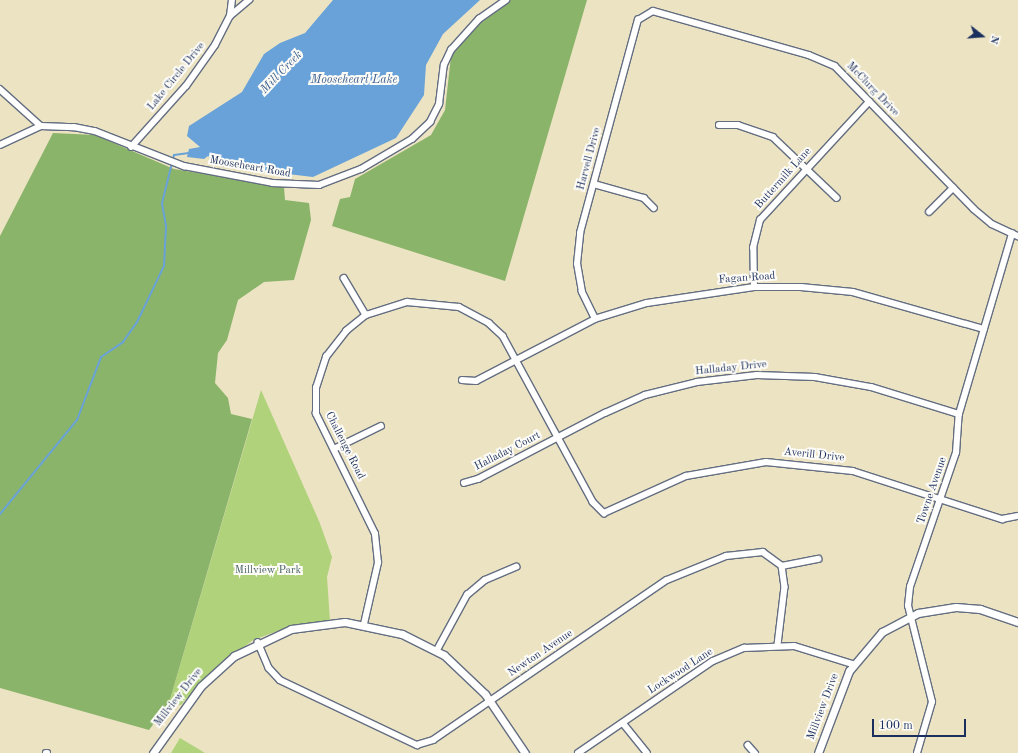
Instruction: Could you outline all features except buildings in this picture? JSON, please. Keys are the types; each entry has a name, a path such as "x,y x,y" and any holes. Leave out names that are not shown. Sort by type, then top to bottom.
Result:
{"street":[{"path":"230,16 232,0"},
{"name":"Lake Circle Drive","path":"131,147 186,86 215,45 230,16 249,0"},
{"name":"Mooseheart Road","path":"42,126 95,131 163,161 184,166 294,186 319,185 361,169 412,139 430,122 439,104 444,65 451,50 478,19 506,0"},
{"name":"McClurg Drive","path":"653,11 817,58 842,72 869,102 953,188 992,224 1015,235"},
{"name":"Harvell Drive","path":"595,319 582,292 576,264 580,233 638,20 653,11"},
{"path":"0,89 42,126 0,145"},
{"name":"Buttermilk Lane","path":"754,287 754,243 760,220 869,102"},
{"path":"719,125 738,125 773,137 808,167 837,198"},
{"path":"594,184 644,198 654,208"},
{"path":"929,212 953,188"},
{"name":"Towne Avenue","path":"917,753 931,714 932,689 910,616 910,587 956,453 959,414 984,329 1015,235"},
{"path":"344,278 366,315"},
{"name":"Fagan Road","path":"462,380 476,381 595,319 647,303 754,287 801,287 853,292 984,329"},
{"name":"Challenge Road","path":"364,624 378,563 375,534 316,414 316,388 326,357 346,331 366,315 407,302 459,307 489,323 519,359 597,509 604,513 612,511"},
{"name":"Halladay Drive","path":"560,437 645,396 697,382 757,375 815,377 871,387 959,414"},
{"path":"334,449 381,426"},
{"name":"Halladay Court","path":"464,483 560,437"},
{"name":"Averill Drive","path":"612,511 631,498 686,476 766,462 853,471 1002,519 1017,517"},
{"name":"Newton Avenue","path":"257,642 269,668 280,680 410,744 433,740 684,570 726,556 754,552 771,555 782,566"},
{"path":"778,645 785,587 782,566 818,559"},
{"path":"437,650 467,596 485,580 516,567"},
{"name":"Millview Drive","path":"818,753 853,664 882,632 910,616 944,608 968,607 1018,622"},
{"name":"Millview Drive","path":"153,753 209,677 257,642 310,625 364,624 402,634 437,650 470,677 489,701 525,753"},
{"name":"Lockwood Lane","path":"578,753 713,661 744,648 778,645 810,649 853,664"},
{"path":"623,723 647,753"},
{"path":"748,745 755,753"}],"green space":[{"path":"510,0 587,0 505,281 332,226 340,199 350,197 355,179 431,135 445,110 451,56 466,35"},
{"path":"53,133 95,135 174,169 284,187 285,200 309,203 311,220 294,280 264,282 238,300 227,340 218,353 215,383 228,398 231,414 252,419 169,703 149,730 0,688 0,236"},
{"name":"Millview Park","path":"261,390 319,521 332,557 327,577 330,621 291,626 253,640 207,676 181,705 169,703"},
{"path":"180,738 205,753 171,753"}],"water":[{"name":"Mooseheart Lake","path":"333,0 480,0 443,34 426,65 424,95 396,138 313,177 221,166 208,156 204,159 187,157 189,149 200,147 187,136 189,126 242,92 264,54 280,43 305,33"}],"waterway":[{"path":"0,514 77,420 101,357 123,342 137,322 164,266 166,226 162,203 174,155 189,153"}],"water label":[{"name":"Mill Creek","path":"282,73"}]}
